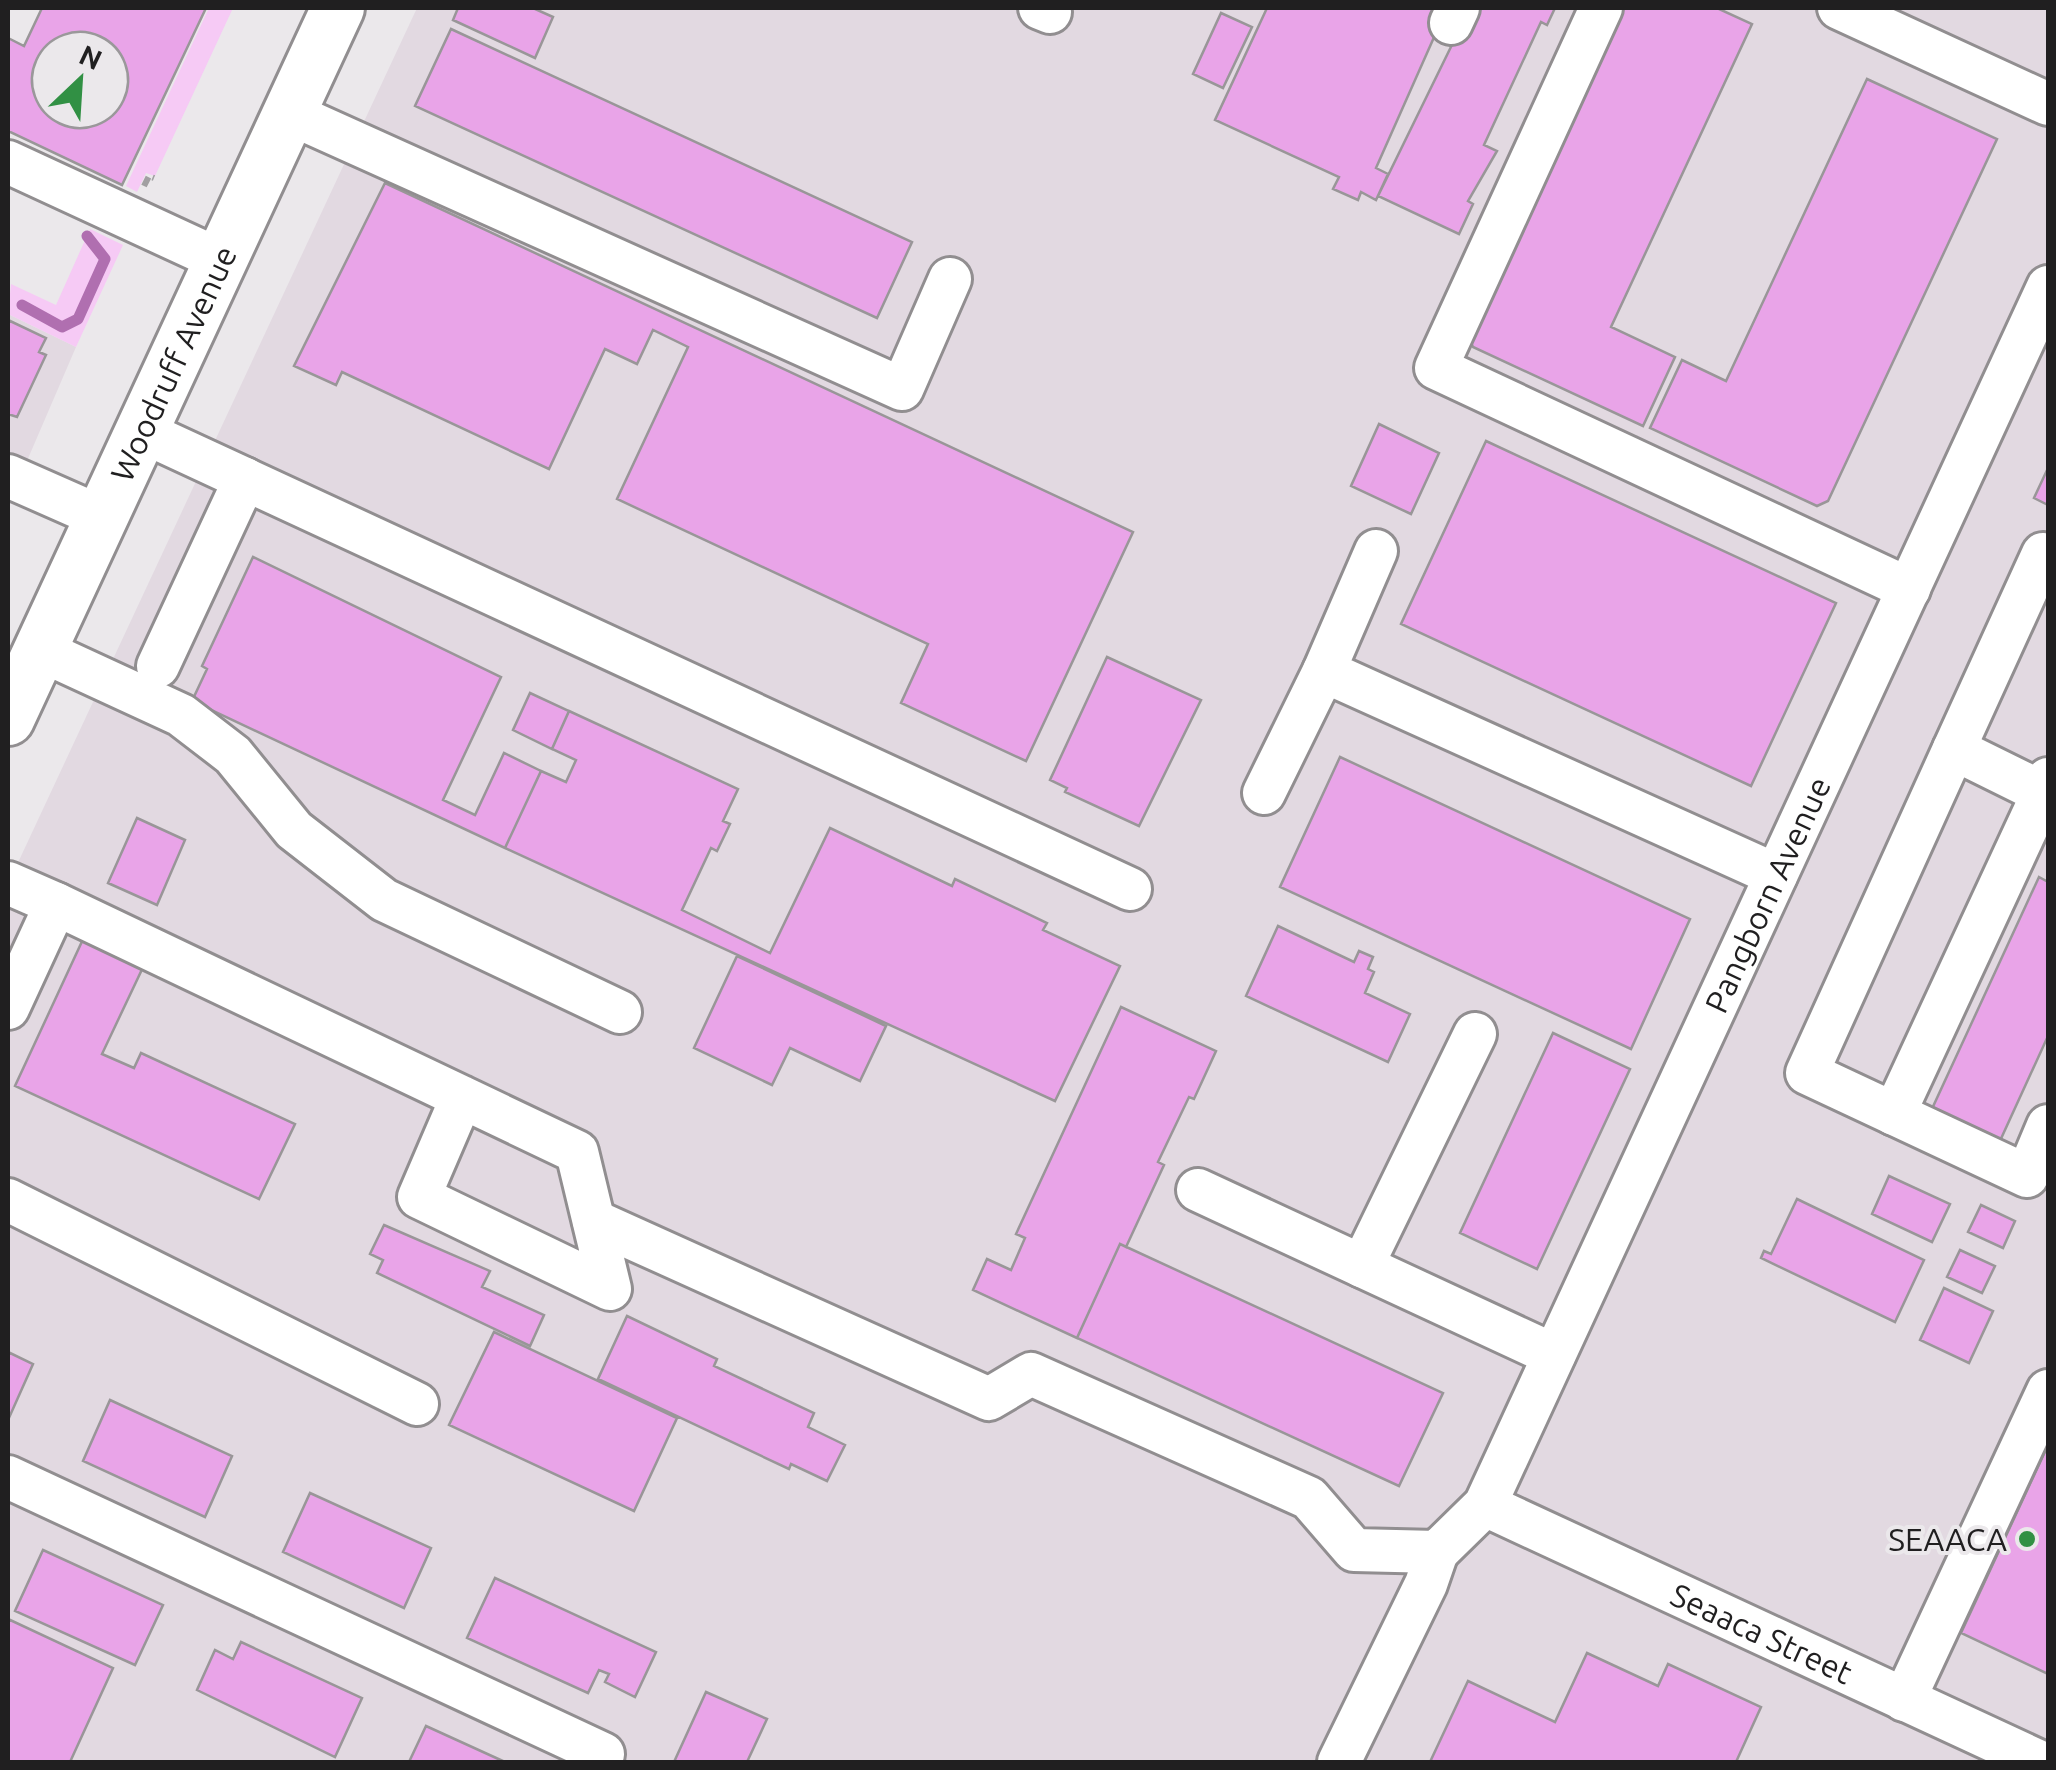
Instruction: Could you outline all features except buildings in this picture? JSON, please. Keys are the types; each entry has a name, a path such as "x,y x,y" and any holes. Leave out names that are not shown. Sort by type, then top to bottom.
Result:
{"main road":[{"name":"Woodruff Avenue","path":"18,687 102,517 338,8"}],"street":[{"path":"1601,8 1436,368 1909,590"},
{"path":"1839,8 2048,104"},
{"path":"289,113 902,389 950,279"},
{"path":"8,162 220,260"},
{"name":"Pangborn Avenue","path":"1485,1504 2048,287"},
{"path":"141,431 1130,889"},
{"path":"8,476 102,517"},
{"path":"158,666 245,479"},
{"path":"1264,793 1324,671 1376,551"},
{"path":"2043,554 1807,1073 2027,1176 2048,1126"},
{"path":"1324,671 1776,875"},
{"path":"18,687 181,715 234,755 294,830 384,900 620,1012"},
{"path":"1894,1114 2046,786 1954,749"},
{"path":"8,882 577,1152 610,1289 419,1197 462,1098"},
{"path":"8,1008 56,904"},
{"path":"1362,1266 1475,1034"},
{"path":"1198,1190 1554,1355"},
{"path":"8,1200 417,1404"},
{"path":"594,1221 989,1399 1032,1374 1309,1498 1354,1550 1437,1552"},
{"path":"1904,1700 2048,1391"},
{"path":"8,1477 603,1754"},
{"path":"1339,1762 1402,1637 1437,1552 1485,1504"},
{"name":"Seaaca Street","path":"1485,1504 2040,1762"}],"shaded area":[{"path":"209,8 233,8 155,176 146,173 137,192 126,186"},
{"path":"417,8 2048,8 2048,1762 8,1762 8,884"},
{"path":"90,229 123,245 76,347 8,314 11,284 56,305"},
{"path":"8,314 76,347 8,505"}],"waterway":[{"path":"22,305 62,327 78,319 105,259 87,236"}],"place":[{"name":"SEAACA","path":"2027,1539"}]}
